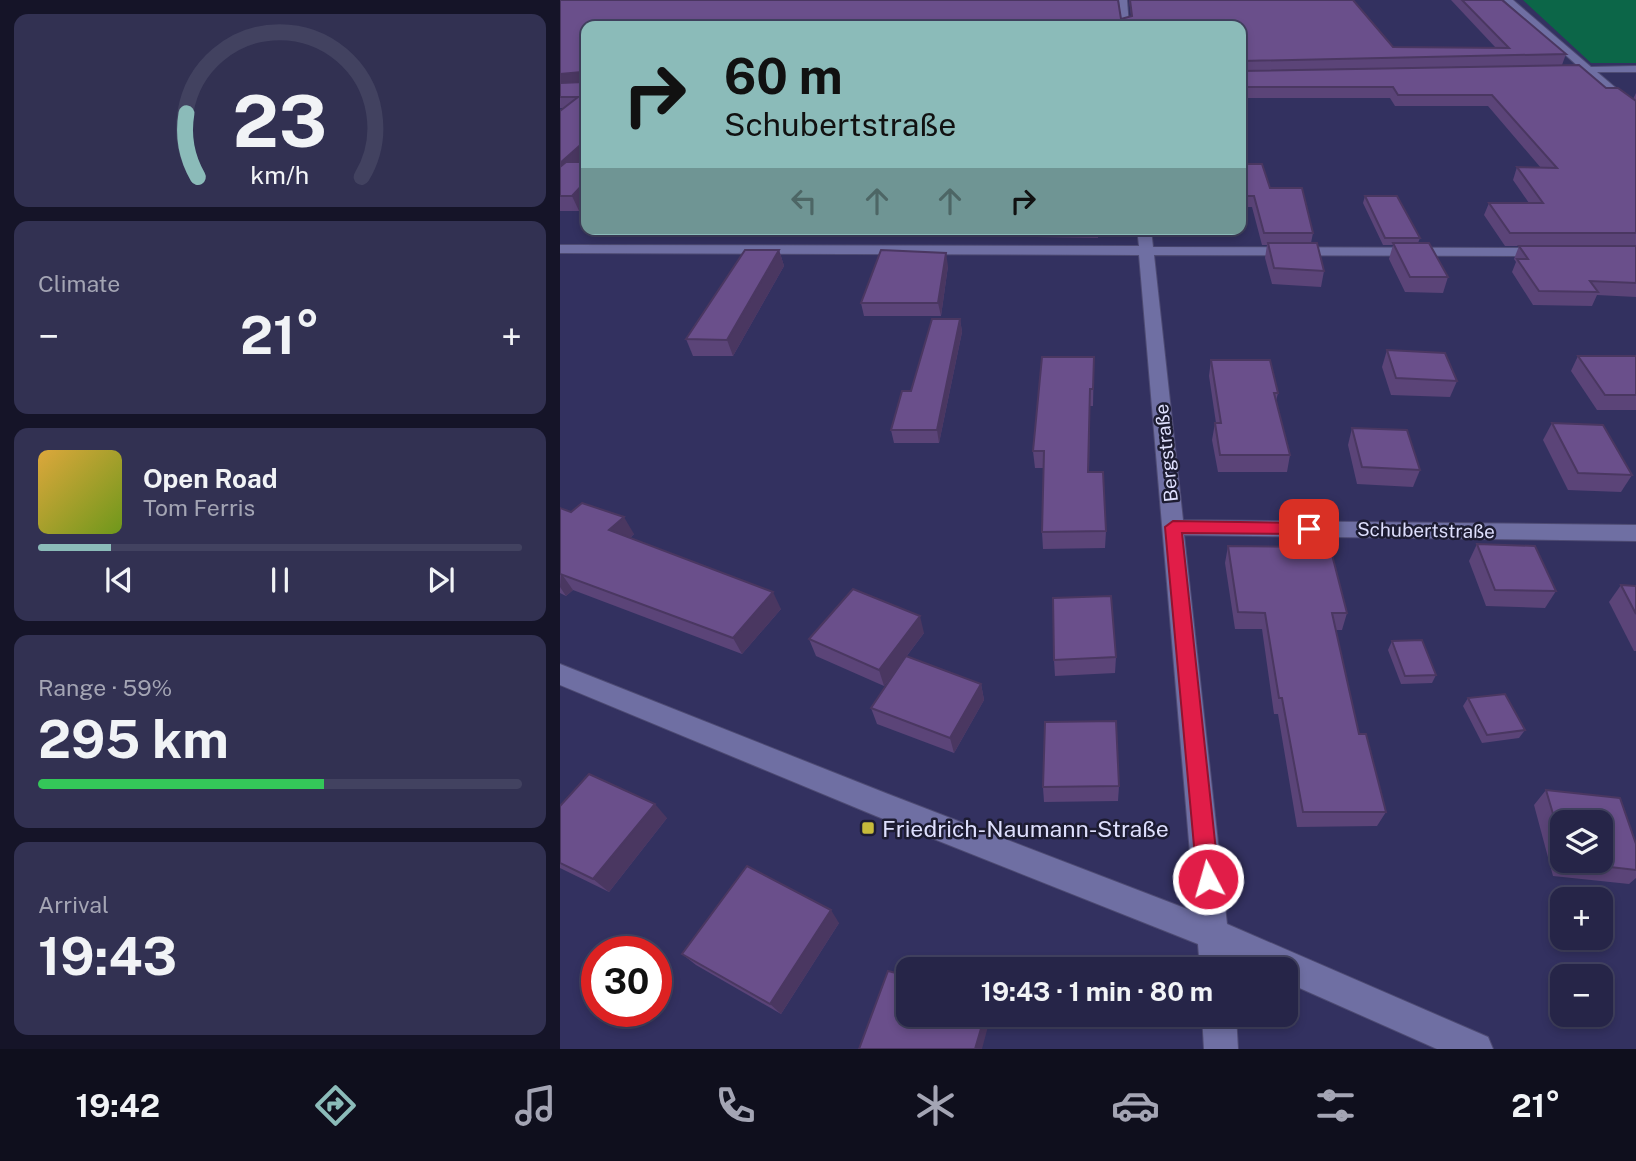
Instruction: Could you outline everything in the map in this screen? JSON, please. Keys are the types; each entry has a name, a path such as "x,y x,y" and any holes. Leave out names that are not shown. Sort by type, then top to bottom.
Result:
{"street":[{"path":"1123,0 1125,21"},
{"path":"1508,0 1636,111"},
{"path":"1547,70 1636,69"},
{"path":"560,249 1145,240 1555,252"},
{"name":"Bergstraße","path":"1145,240 1215,957"},
{"name":"Schubertstraße","path":"1173,527 1636,533"},
{"path":"560,674 886,807 1213,934 1476,1049"},
{"path":"1220,1027 1221,1049"}],"green space":[{"path":"1523,0 1636,0 1636,63 1591,63"}],"building":[{"path":"560,0 1118,0 1121,19 1132,16 1130,0 1353,0 1393,47 1509,48 1462,0 1502,0 1566,54 1246,61 1246,21 581,21 581,72 560,74"},
{"path":"1579,65 1606,88 1618,88 1636,101 1636,233 1510,233 1489,203 1543,203 1517,167 1557,168 1492,95 1398,95 1393,87 1246,87 1246,71"},
{"path":"581,82 581,144 560,163 560,111 578,97 560,97 560,83"},
{"path":"566,162 581,162 581,186 572,196 560,196 560,167"},
{"path":"1246,164 1262,164 1270,188 1302,188 1313,233 1264,233 1254,196 1246,196"},
{"path":"1365,196 1397,196 1420,238 1385,238"},
{"path":"1268,243 1317,243 1324,271 1274,268"},
{"path":"1393,243 1429,243 1448,277 1410,277"},
{"path":"1519,246 1636,246 1636,283 1590,281 1598,292 1539,291 1517,259 1528,259"},
{"path":"745,250 779,250 727,340 686,339"},
{"path":"881,250 946,253 938,303 861,303"},
{"path":"932,319 960,319 937,430 891,430 902,391 911,391"},
{"path":"1387,350 1445,353 1457,381 1396,378"},
{"path":"1578,356 1636,356 1636,395 1605,395"},
{"path":"1042,357 1094,357 1093,389 1090,389 1088,472 1103,472 1106,531 1042,532 1044,451 1033,451"},
{"path":"1211,360 1270,360 1278,393 1274,393 1290,455 1220,455 1215,423 1221,423"},
{"path":"1552,423 1603,425 1632,475 1578,473"},
{"path":"1352,428 1407,430 1420,470 1362,467"},
{"path":"582,503 624,517 609,530 773,592 733,638 560,574 560,508 571,512"},
{"path":"1477,544 1535,546 1556,591 1495,590"},
{"path":"1228,546 1330,547 1347,613 1332,613 1359,734 1366,734 1386,812 1303,812 1282,698 1279,698 1265,613 1238,612"},
{"path":"1621,585 1636,586 1636,614"},
{"path":"853,589 920,616 879,670 809,639"},
{"path":"1111,596 1116,657 1054,660 1053,598"},
{"path":"1422,640 1436,675 1405,676 1392,641"},
{"path":"906,656 981,684 950,738 871,708"},
{"path":"1505,694 1525,730 1487,735 1468,698"},
{"path":"1116,721 1119,786 1043,787 1045,722"},
{"path":"589,774 655,804 593,879 560,863 560,806"},
{"path":"1546,790 1620,798 1636,844 1636,870 1613,867 1613,810 1552,810"},
{"path":"747,866 831,910 770,1004 682,954"},
{"path":"888,971 896,973 896,1027 981,1027 975,1049 859,1049"}],"place":[{"name":"Friedrich-Naumann-Straße","path":"868,828"}],"route":[{"path":"1208,879 1173,527 1309,529"}]}
